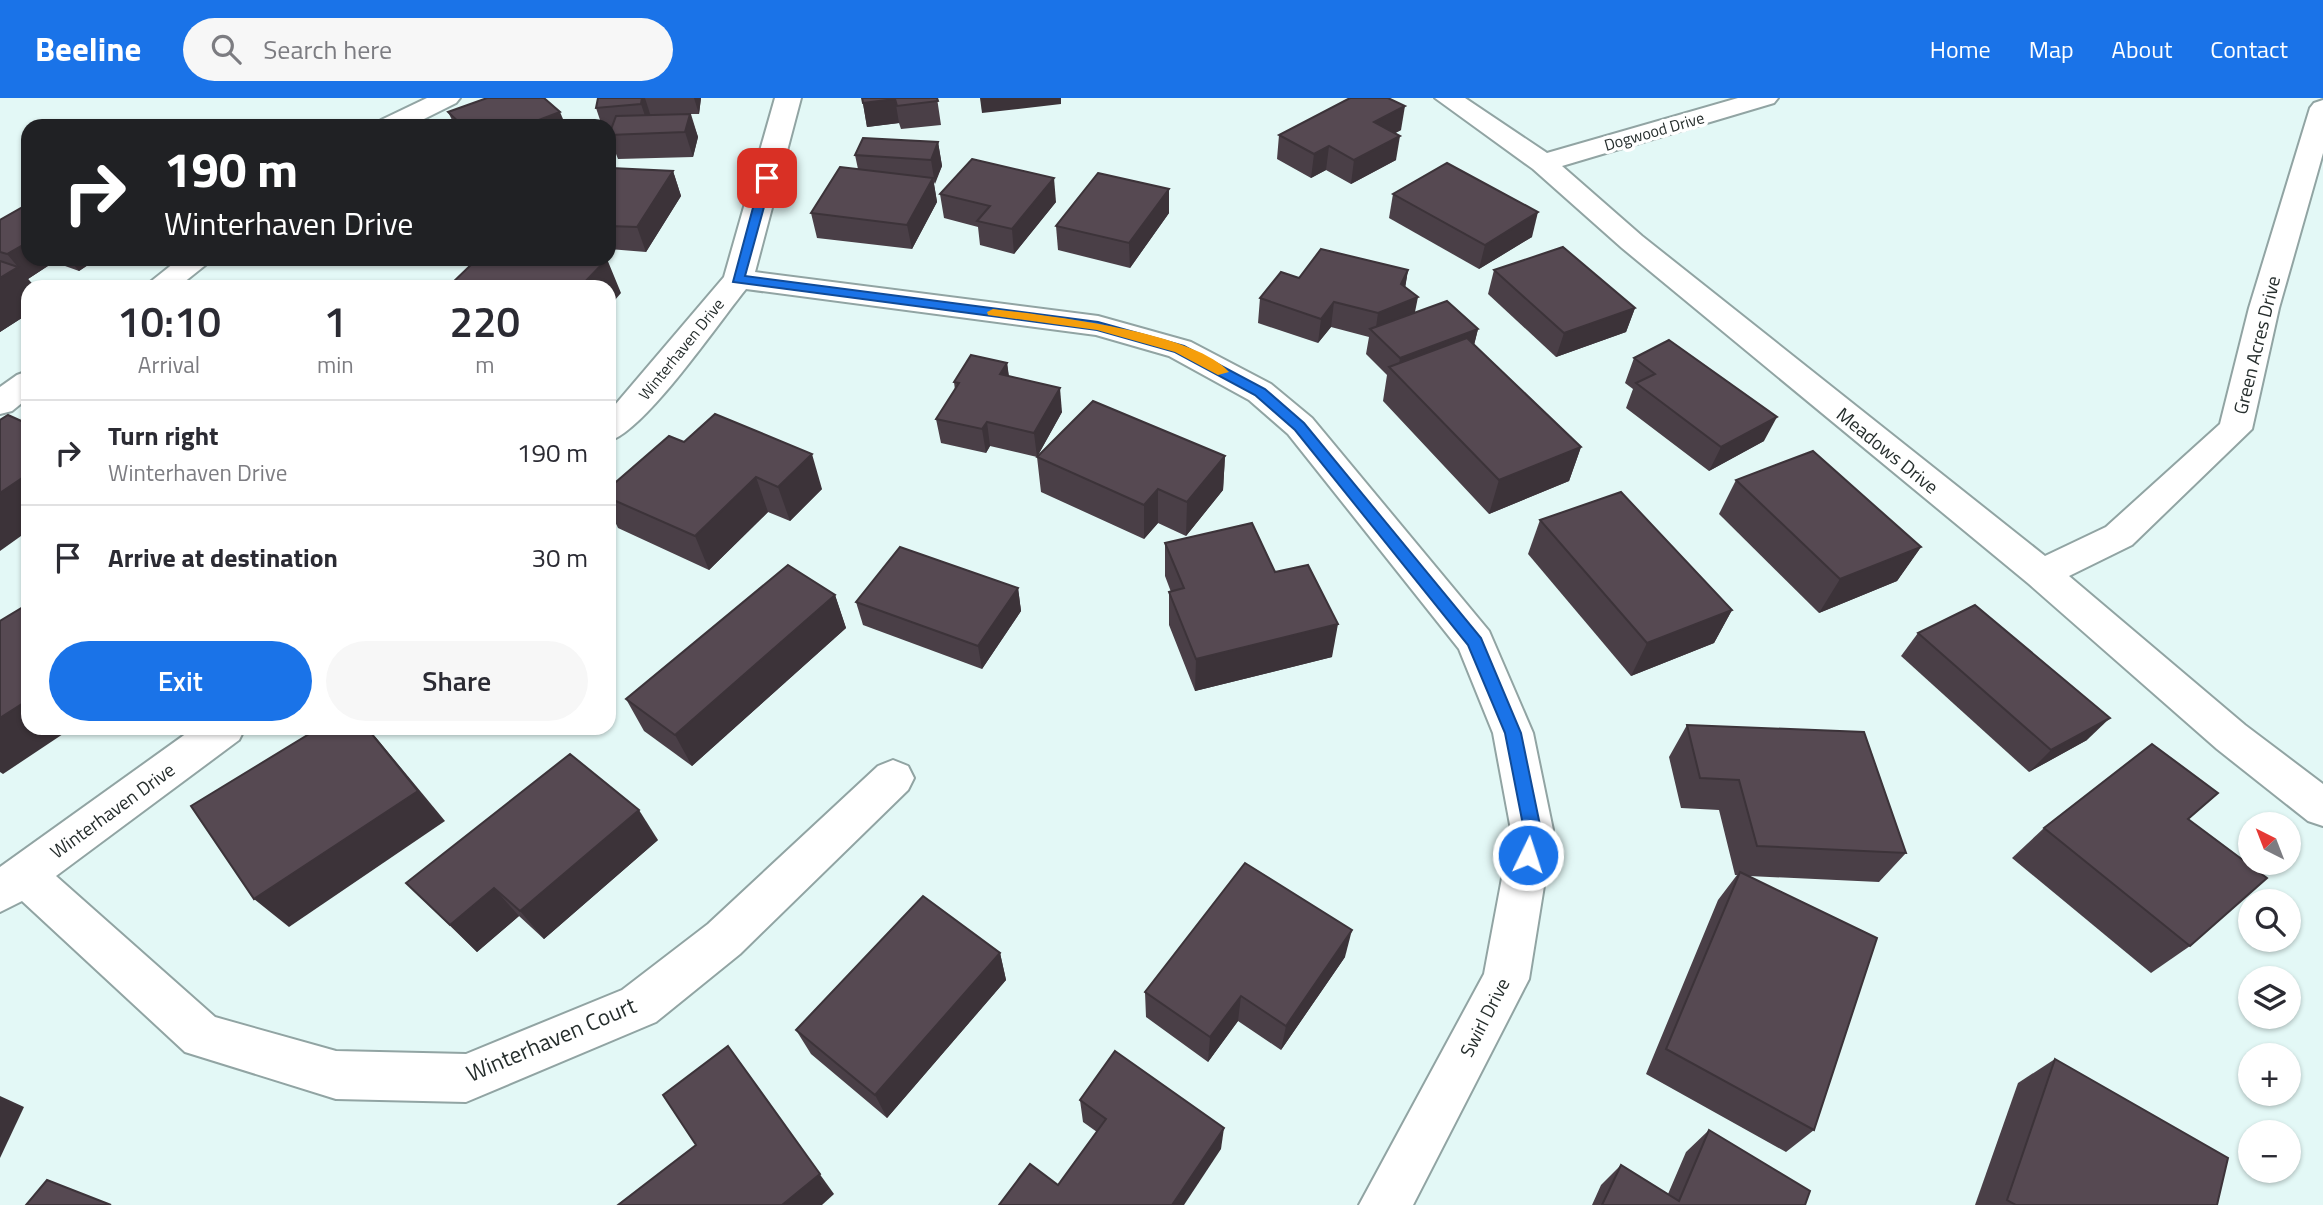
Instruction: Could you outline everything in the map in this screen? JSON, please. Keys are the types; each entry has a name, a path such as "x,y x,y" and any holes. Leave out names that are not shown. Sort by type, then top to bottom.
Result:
{"street":[{"path":"404,119 447,98"},
{"name":"Winterhaven Drive","path":"616,424 631,410 738,279 788,98"},
{"name":"Meadows Drive","path":"1448,98 1543,163 1632,242 2042,574 2231,737 2323,808"},
{"name":"Dogwood Drive","path":"1543,163 1765,98"},
{"name":"Green Acres Drive","path":"2042,574 2119,536 2235,429 2264,308 2323,108"},
{"path":"169,280 188,266"},
{"name":"Swirl Drive","path":"738,279 1098,326 1180,349 1260,392 1300,426 1475,642 1513,733 1532,830 1506,979 1385,1205"},
{"path":"0,402 21,387"},
{"name":"Winterhaven Drive","path":"12,884 215,735"},
{"name":"Winterhaven Court","path":"12,884 202,1036 336,1075 466,1079 639,1006 724,939 893,778"}],"building":[{"path":"487,98 544,98 560,112 542,119 456,119 448,112"},
{"path":"598,98 642,98 641,104 596,108"},
{"path":"862,98 937,98 938,101 897,106 895,99 863,103"},
{"path":"1350,98 1388,98 1405,106 1374,122 1400,136 1354,160 1329,146 1314,154 1279,135"},
{"path":"690,114 685,132 616,135 616,116"},
{"path":"863,138 938,142 931,160 855,155"},
{"path":"972,159 1054,178 1012,229 977,221 990,206 940,194"},
{"path":"1447,163 1538,212 1485,245 1393,194"},
{"path":"840,167 933,178 907,225 811,213"},
{"path":"616,168 673,171 637,227 616,226"},
{"path":"1098,173 1169,189 1129,243 1056,226"},
{"path":"21,208 21,246 7,254 0,252 0,220"},
{"path":"1563,247 1635,308 1564,333 1494,270"},
{"path":"1321,249 1408,270 1401,284 1418,297 1378,313 1334,302 1321,319 1260,298 1281,272 1299,278"},
{"path":"0,261 18,267 0,278"},
{"path":"470,266 600,266 587,280 455,280"},
{"path":"1447,301 1478,329 1400,358 1370,329"},
{"path":"1467,338 1581,447 1499,480 1389,367"},
{"path":"1669,340 1777,417 1721,447 1636,383 1655,374 1634,358"},
{"path":"971,355 1007,363 1000,374 1060,388 1034,433 987,422 982,429 936,419 959,383 954,382"},
{"path":"1093,401 1225,456 1187,502 1158,489 1144,505 1037,457"},
{"path":"715,414 812,454 778,487 756,477 695,536 616,501 616,482 669,436 684,442"},
{"path":"8,415 21,421 21,479 0,493 0,420"},
{"path":"1813,451 1921,547 1840,579 1736,480"},
{"path":"1621,492 1732,610 1647,643 1540,520"},
{"path":"1252,523 1275,572 1308,565 1338,624 1196,659 1169,592 1184,588 1165,543"},
{"path":"900,547 1018,588 978,646 856,602"},
{"path":"788,565 835,595 675,735 626,699"},
{"path":"1975,605 2110,718 2051,750 1918,633"},
{"path":"21,608 21,704 0,718 0,621"},
{"path":"1687,725 1864,732 1906,853 1757,846 1739,780 1700,778"},
{"path":"308,735 373,735 418,791 254,899 191,806"},
{"path":"2152,744 2218,793 2188,819 2238,856 2238,875 2263,875 2267,878 2255,889 2238,889 2238,904 2190,946 2044,828"},
{"path":"570,754 639,810 520,911 494,888 450,925 406,883"},
{"path":"1245,863 1352,930 1286,1026 1241,996 1210,1037 1145,992"},
{"path":"1740,872 1877,938 1814,1130 1666,1049"},
{"path":"923,896 1000,953 875,1095 796,1030"},
{"path":"728,1046 820,1174 782,1205 618,1205 696,1145 663,1095"},
{"path":"1115,1051 1224,1128 1172,1205 999,1205 1030,1164 1058,1185 1106,1119 1080,1100"},
{"path":"2055,1059 2228,1158 2217,1205 2016,1205 2007,1200"},
{"path":"1709,1130 1810,1191 1805,1205 1602,1205 1621,1165 1679,1201"},
{"path":"47,1180 111,1205 26,1205"}],"slow traffic":[{"path":"993,312 1098,326 1180,349 1223,372"}],"route":[{"path":"767,178 738,279 1098,326 1180,349 1260,392 1300,426 1475,642 1513,733 1532,830 1528,855"}]}
